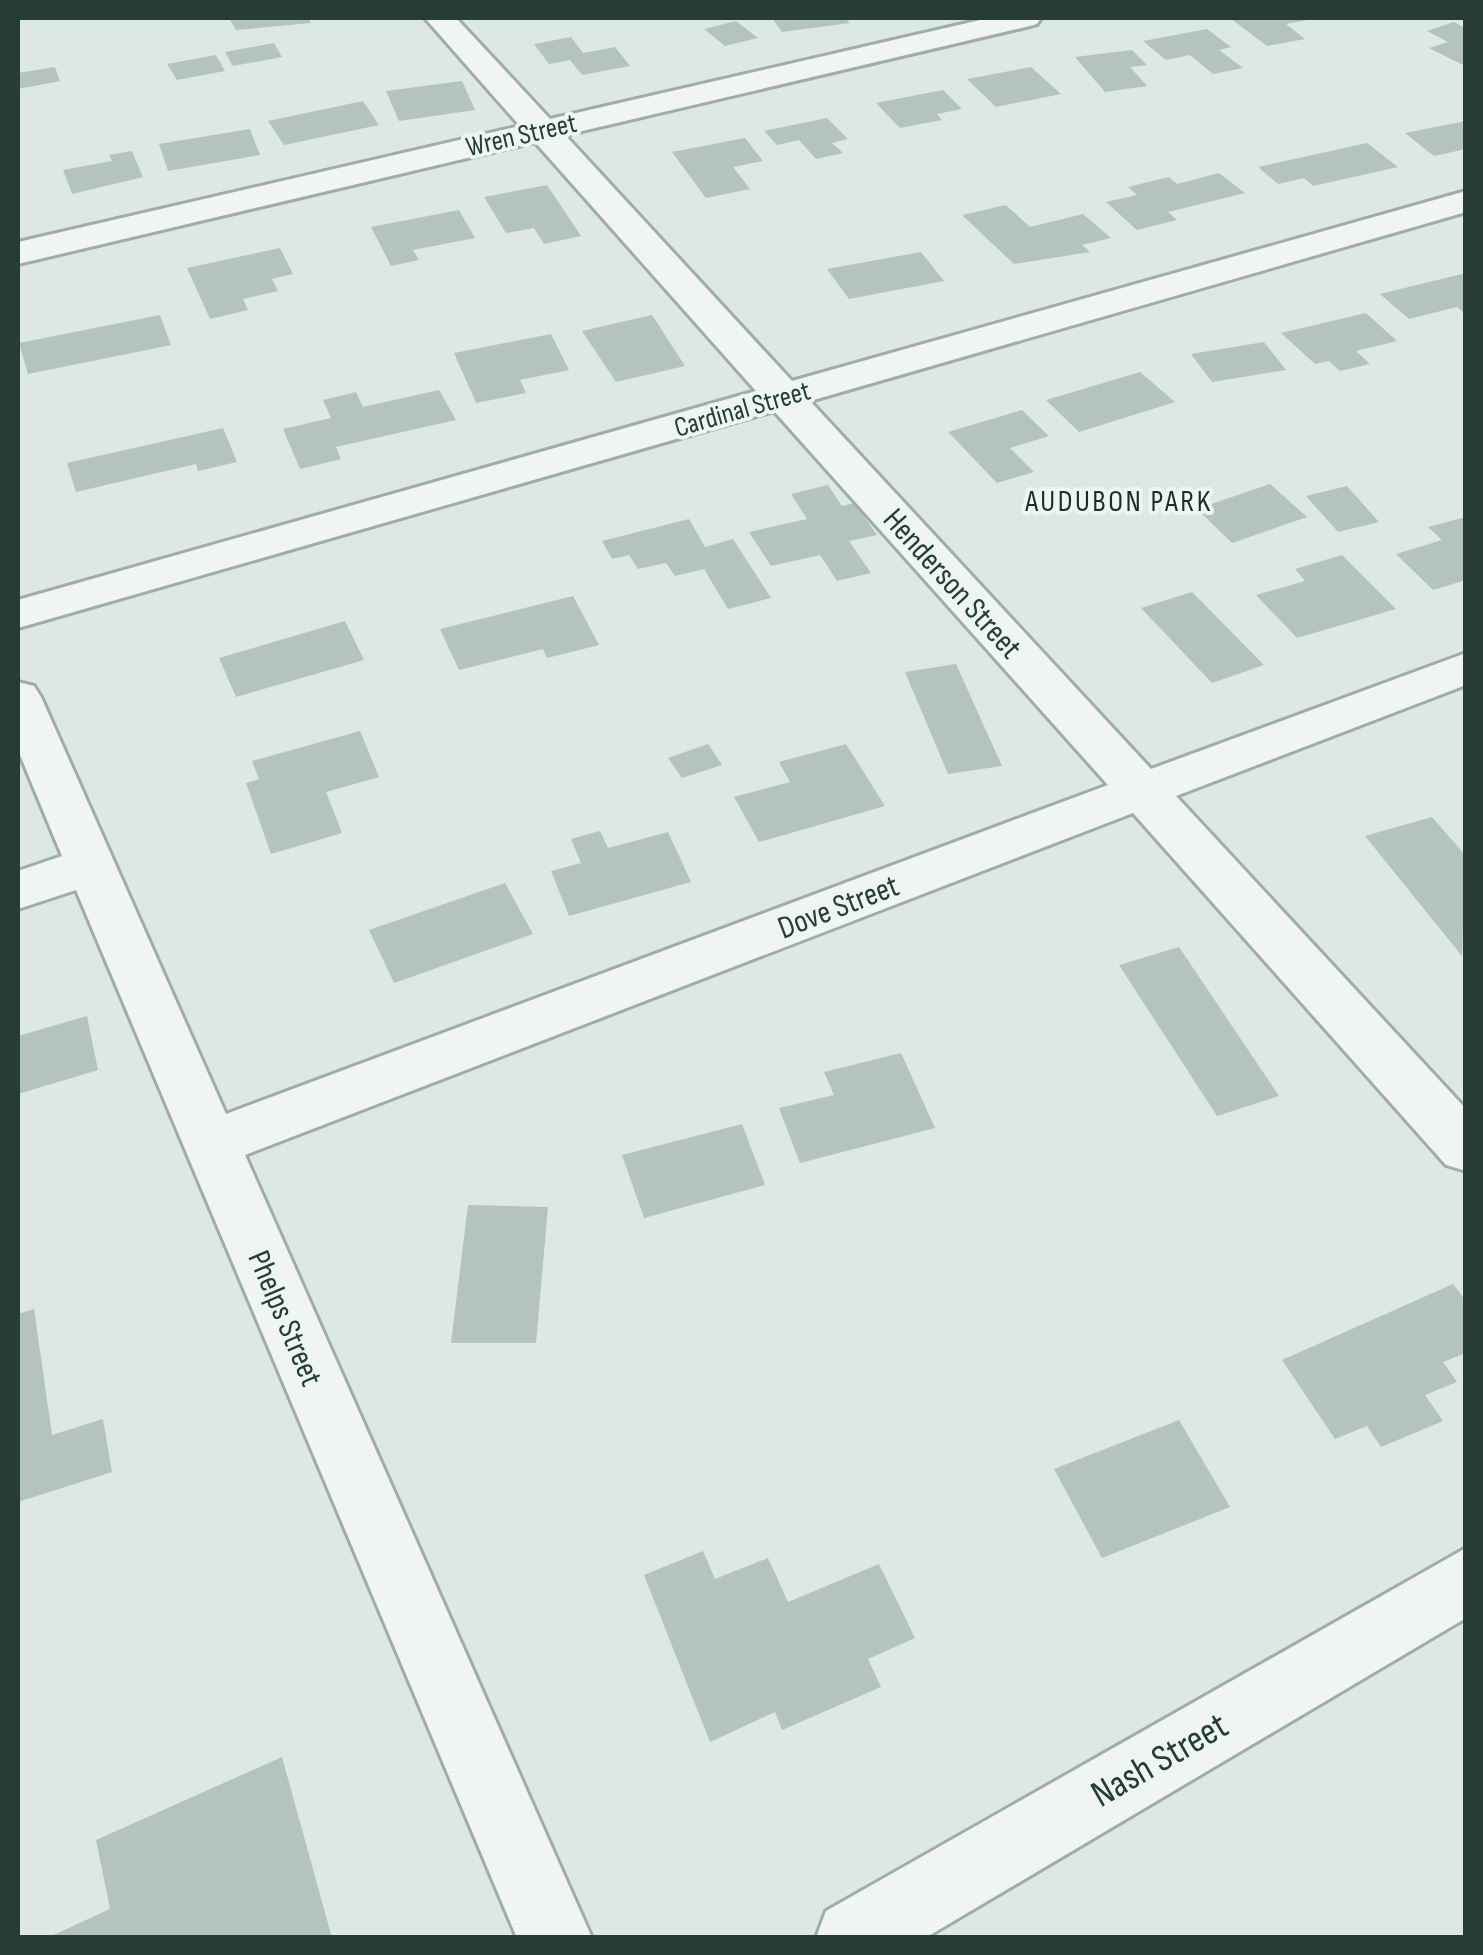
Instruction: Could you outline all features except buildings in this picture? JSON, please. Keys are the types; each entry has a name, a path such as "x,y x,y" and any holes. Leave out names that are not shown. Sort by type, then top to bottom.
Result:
{"street":[{"name":"Henderson Street","path":"440,18 1466,1148"},
{"name":"Wren Street","path":"18,253 1026,18"},
{"name":"Cardinal Street","path":"18,614 1466,201"},
{"name":"Dove Street","path":"210,1144 1466,668"},
{"name":"Phelps Street","path":"18,697 555,1938"},
{"path":"18,890 90,866"},
{"name":"Nash Street","path":"853,1938 1466,1581"}],"district":[{"name":"AUDUBON PARK","path":"1119,501"}]}
